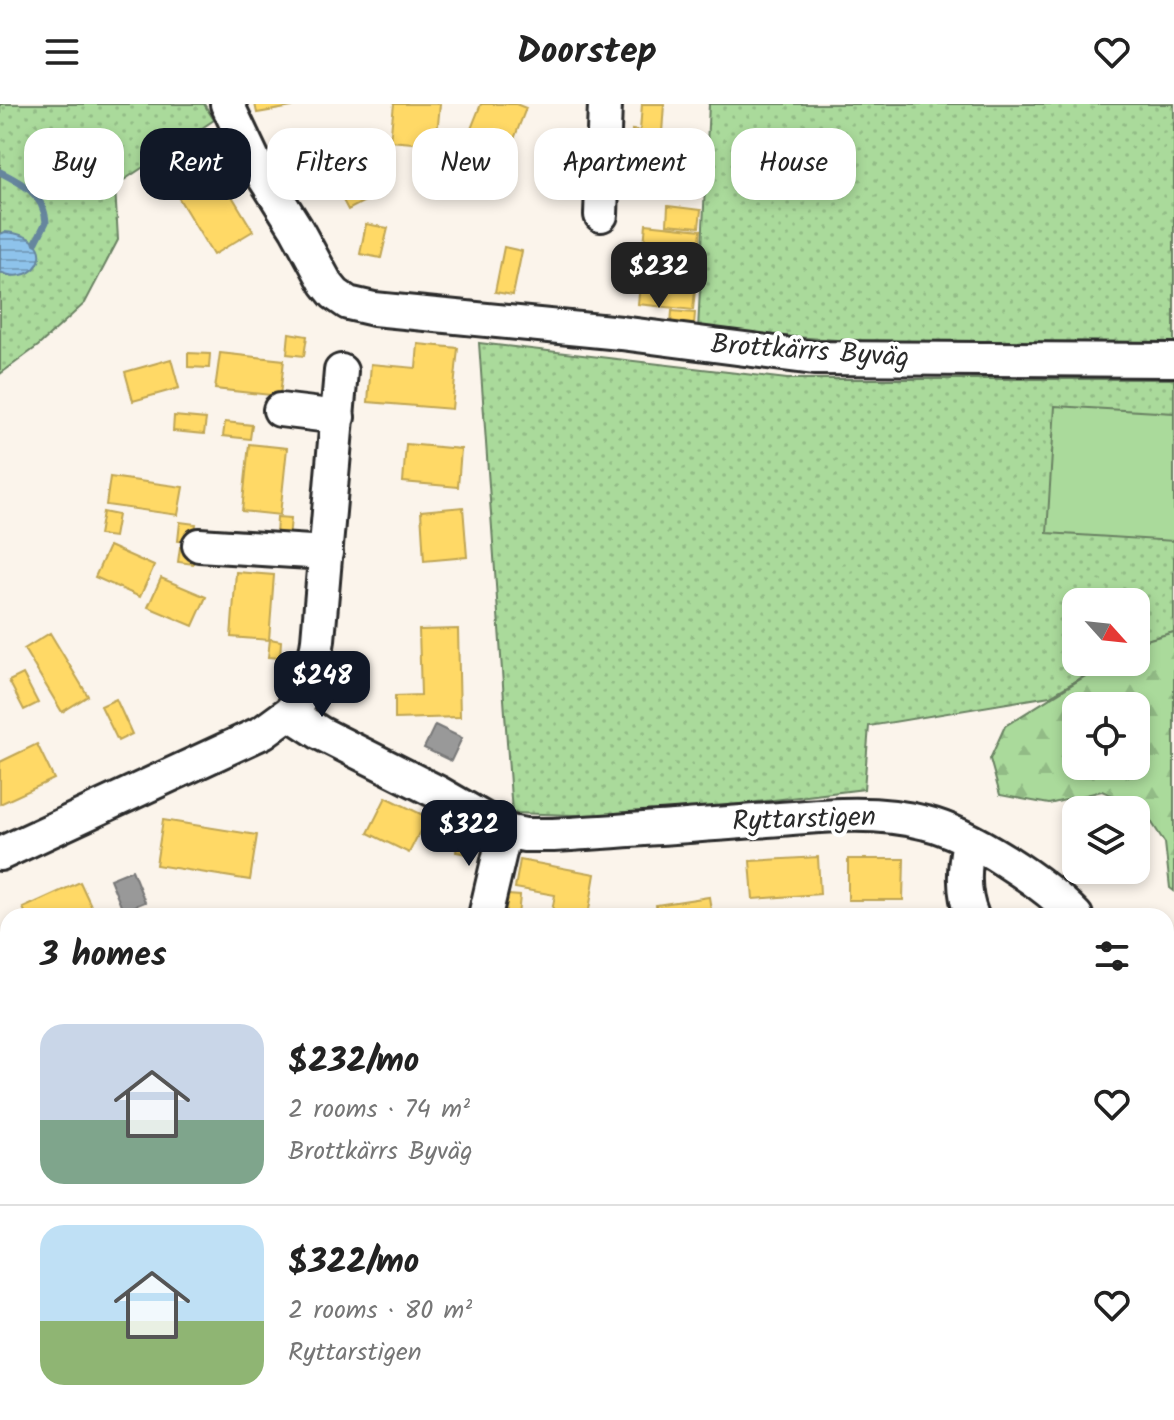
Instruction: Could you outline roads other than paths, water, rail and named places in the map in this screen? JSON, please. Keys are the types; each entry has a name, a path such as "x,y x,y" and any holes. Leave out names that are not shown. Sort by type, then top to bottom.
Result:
{"street":[{"name":"Brottkärrs Byväg","path":"227,104 255,163 326,283 348,303 374,309 621,333 814,358 1174,360"},
{"path":"601,215 605,104"},
{"path":"0,854 239,745 289,713 300,701 314,665 341,371"},
{"path":"280,410 338,417"},
{"path":"199,545 326,553"},
{"name":"Ryttarstigen","path":"289,713 320,733 439,793 505,831 553,835 826,816 883,816 929,823 969,841 1038,883 1067,908"},
{"path":"487,908 505,831"},
{"path":"969,841 965,888 969,908"}],"water":[{"path":"5,232 24,236 35,243 40,252 34,269 14,276 0,272 0,234"}],"waterway":[{"path":"0,172 24,185 41,204 46,222 36,242"}]}
